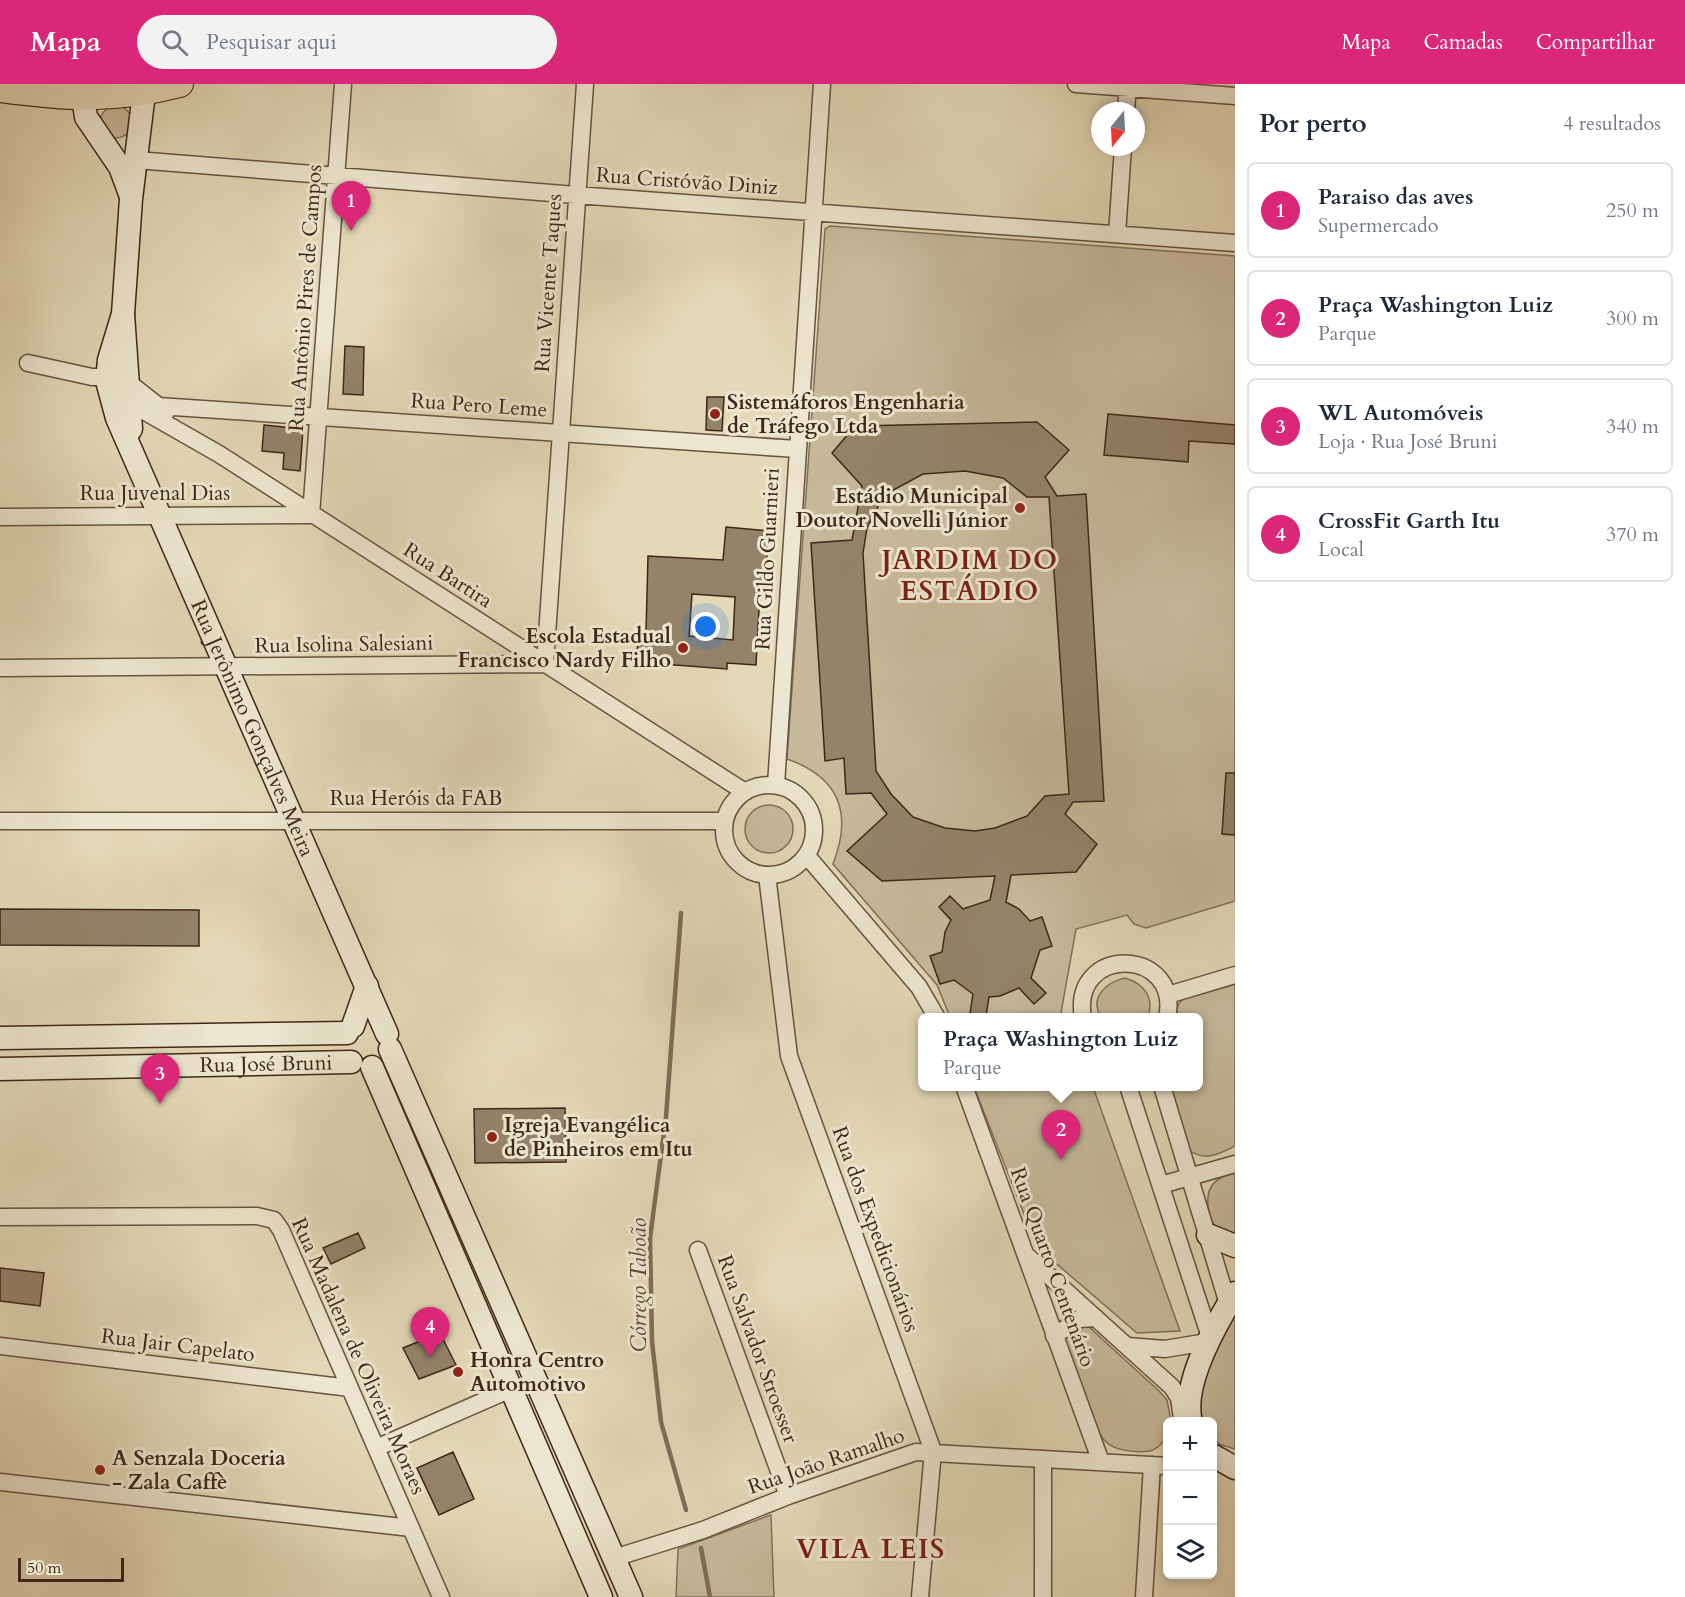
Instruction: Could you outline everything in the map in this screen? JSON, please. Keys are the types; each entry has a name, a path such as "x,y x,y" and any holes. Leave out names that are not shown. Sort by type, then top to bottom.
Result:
{"main road":[{"path":"0,89 65,98 83,91 146,89 180,84"}],"street":[{"name":"Rua Antônio Pires de Campos","path":"311,515 338,176 343,84"},
{"name":"Rua Vicente Taques","path":"545,664 585,84"},
{"name":"Rua Gildo Guarnieri","path":"777,785 796,449 822,84"},
{"path":"1076,84 1128,86 1235,96"},
{"path":"1127,102 1128,86"},
{"name":"Rua Jerônimo Gonçalves Meira","path":"146,89 131,199 123,314 113,385 139,469 367,986 631,1597"},
{"name":"Rua Jerônimo Gonçalves Meira","path":"83,91 86,117 120,167 131,199"},
{"path":"106,147 136,160"},
{"path":"1117,234 1123,156"},
{"name":"Rua Cristóvão Diniz","path":"136,160 1235,243"},
{"name":"Rua Bartira","path":"28,363 113,385 158,406 219,454"},
{"name":"Rua Bartira","path":"113,385 311,515 745,792"},
{"name":"Rua Pero Leme","path":"158,406 796,449"},
{"name":"Rua Juvenal Dias","path":"0,517 311,515"},
{"name":"Rua Isolina Salesiani","path":"0,668 545,664"},
{"path":"765,785 777,785 800,797 813,819 813,844 807,856 789,871 766,875 746,869 730,853 724,832 725,821 732,804 745,792 765,785"},
{"name":"Rua Heróis da FAB","path":"0,821 725,821"},
{"path":"807,856 919,987 935,1013"},
{"name":"Rua dos Expedicionários","path":"766,875 789,1056 933,1451 920,1597"},
{"path":"1083,1013 1083,993 1089,980 1100,970 1112,964 1126,962 1146,968 1162,982 1168,995 1167,1013"},
{"path":"1168,995 1235,975"},
{"path":"367,986 344,1048 362,1064 511,1389 601,1597"},
{"path":"350,1029 368,1021 383,1027 389,1041 380,1064 362,1064"},
{"name":"Rua José Bruni","path":"0,1038 350,1029"},
{"name":"Rua José Bruni","path":"0,1069 362,1064"},
{"name":"Rua Quarto Centenário","path":"966,1091 1101,1462"},
{"path":"1130,1091 1209,1340"},
{"path":"1164,1091 1208,1234 1232,1298 1209,1340 1191,1395 1190,1417"},
{"path":"1161,1185 1235,1164"},
{"name":"Rua Madalena de Oliveira Moraes","path":"0,1217 257,1215 273,1220 281,1230 441,1597"},
{"path":"1208,1234 1235,1246"},
{"name":"Rua Salvador Stroesser","path":"698,1250 788,1496"},
{"path":"1024,1254 1172,1387 1179,1398 1181,1417"},
{"path":"1054,1336 1079,1319 1096,1318"},
{"path":"1127,1346 1158,1350 1209,1340"},
{"name":"Rua Jair Capelato","path":"0,1346 350,1388"},
{"path":"376,1448 511,1389"},
{"name":"Rua João Ramalho","path":"614,1558 703,1530 788,1496 916,1452 1162,1463"},
{"path":"1217,1458 1235,1469"},
{"path":"1043,1459 1043,1597"},
{"path":"1144,1597 1162,1463"},
{"path":"1217,1468 1235,1469"},
{"path":"0,1482 411,1528"}],"shaded area":[{"path":"116,106 127,111 132,122 127,133 116,138 105,133 100,122 105,111"},
{"name":"Estádio Municipal Doutor Novelli Júnior","path":"830,226 1235,256 1235,901 1146,928 1134,924 1127,915 1076,929 1061,1013 948,1013 937,985 833,864 842,829 837,799 830,787 819,776 787,759 825,229"},
{"path":"764,805 774,805 789,815 793,829 789,843 783,849 774,853 764,853 749,843 745,834 745,824 755,809"},
{"path":"1125,978 1131,980 1146,992 1150,1004 1148,1013 1099,1013 1098,997 1106,987"},
{"path":"1235,982 1235,1146 1211,1156 1199,1155 1187,1149 1171,1091 1203,1091 1203,1013 1177,1013 1178,1005 1184,997"},
{"path":"976,1091 1094,1091 1180,1331 1137,1333 1037,1247"},
{"path":"1235,1172 1235,1237 1214,1225 1209,1213 1208,1199 1214,1183"},
{"path":"1235,1312 1235,1449 1217,1442 1217,1417 1200,1417 1199,1386"},
{"path":"1083,1326 1089,1327 1159,1391 1167,1400 1170,1417 1163,1417 1163,1441 1159,1446 1150,1451 1139,1452 1127,1451 1106,1442 1088,1409 1063,1339"},
{"path":"771,1515 774,1597 676,1597 678,1549"}],"building":[{"path":"345,346 364,347 363,395 343,394"},
{"name":"Sistemáforos Engenharia de Tráfego Ltda","path":"707,397 724,397 722,431 706,430"},
{"path":"1108,414 1235,425 1235,444 1189,441 1188,462 1104,455"},
{"path":"1037,422 1069,450 1045,477 1057,496 1086,494 1104,801 1073,802 1065,814 1097,844 1076,872 1011,875 1006,902 1019,909 1030,921 1042,917 1052,946 1040,950 1031,978 1046,993 1034,1004 1019,988 1000,996 989,997 986,1013 970,1013 973,994 954,980 940,984 930,956 942,952 945,932 951,920 939,907 950,896 963,909 990,900 995,876 882,881 847,851 887,814 871,793 846,794 844,758 825,761 811,543 852,540 862,486 832,453 855,426","holes":["965,471 1003,478 1027,497 1049,497 1069,794 1045,796 1027,816 995,828 975,831 945,828 913,817 891,794 876,771 863,553 867,528 884,495 923,474"]},
{"path":"264,425 303,429 300,471 283,469 284,453 262,451"},
{"path":"726,527 769,531 764,592 760,592 756,665 727,663 727,669 636,662 639,632 646,632 648,556 723,560","holes":["692,594 735,597 733,640 689,636"]},
{"path":"1226,773 1235,773 1235,835 1222,834"},
{"path":"0,909 199,910 199,946 0,945"},
{"path":"565,1108 566,1162 475,1163 474,1109"},
{"path":"358,1233 365,1248 331,1264 323,1248"},
{"path":"0,1268 44,1273 40,1306 0,1301"},
{"path":"440,1333 456,1365 419,1379 403,1348"},
{"path":"453,1452 474,1499 439,1515 417,1468"}],"waterway":[{"name":"Córrego Taboão","path":"681,913 666,1117 650,1238 652,1341 661,1422 686,1510"},
{"name":"Córrego Taboão","path":"701,1548 710,1597"}],"place":[{"name":"Paraiso das aves","path":"351,231"},
{"name":"Sistemáforos Engenharia de Tráfego Ltda","path":"715,414"},
{"name":"Estádio Municipal Doutor Novelli Júnior","path":"1020,508"},
{"name":"Escola Estadual Francisco Nardy Filho","path":"683,648"},
{"name":"WL Automóveis","path":"160,1104"},
{"name":"Igreja Evangélica de Pinheiros em Itu","path":"492,1137"},
{"name":"Praça Washington Luiz","path":"1061,1160"},
{"name":"CrossFit Garth Itu","path":"430,1357"},
{"name":"Honra Centro Automotivo","path":"458,1372"},
{"name":"A Senzala Doceria - Zala Caffè","path":"100,1470"}],"district":[{"name":"JARDIM DO ESTÁDIO","path":"970,576"},
{"name":"VILA LEIS","path":"871,1549"}]}
